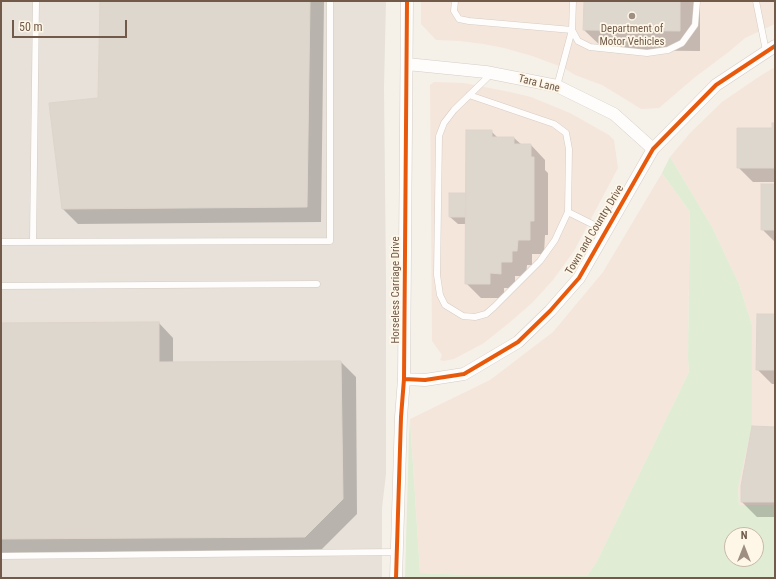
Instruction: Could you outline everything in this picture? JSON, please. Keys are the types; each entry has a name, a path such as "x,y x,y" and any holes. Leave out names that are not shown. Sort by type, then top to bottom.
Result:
{"street":[{"name":"Horseless Carriage Drive","path":"396,578 401,417 404,379 407,1"},
{"name":"Town and Country Drive","path":"404,379 425,380 464,374 518,342 550,311 579,278 653,148 716,85 771,48"},
{"name":"Tara Lane","path":"407,64 492,73 557,86 614,114 653,148"}],"lane":[{"path":"33,242 36,1"},
{"path":"1,242 330,241 330,1"},
{"path":"455,1 454,11 459,19 572,30"},
{"path":"557,86 572,30 573,1"},
{"path":"572,30 578,41 590,47 647,53 668,50 682,43 695,25 697,1"},
{"path":"756,1 771,48"},
{"path":"469,95 554,124 566,133 569,148 568,212 555,240 540,261 494,307 486,314 475,317 463,316 445,305 440,295 437,275 439,136 444,123 454,110 469,95 492,73"},
{"path":"568,212 606,231"},
{"path":"1,286 317,284"},
{"path":"1,556 396,552"}],"shaded area":[{"path":"1,1 386,1 384,88 386,474 382,508 382,578 1,578"},
{"path":"421,1 775,1 775,24 745,38 659,108 641,109 602,85 575,75 562,67 532,56 483,44 436,40 421,24"},
{"path":"775,67 775,505 739,505 738,488 752,325 739,284 712,227 670,157 690,133 722,102"},
{"path":"434,82 464,83 510,92 531,97 570,113 609,135 614,140 618,168 574,251 553,280 532,303 484,343 454,359 444,361 440,360 442,355 432,341 430,85"},
{"path":"662,173 690,212 689,372 596,563 587,576 420,573 410,419 490,380 553,332 603,272"}],"green space":[{"path":"670,157 712,227 739,284 752,325 752,425 738,488 739,505 775,505 775,578 405,578 410,419 420,573 587,576 596,563 689,372 690,212 662,173"}],"building":[{"path":"100,1 310,1 307,207 62,209 49,103 98,98"},
{"name":"Department of Motor Vehicles","path":"584,1 680,1 680,31 583,30"},
{"path":"772,123 775,123 775,168 737,168 737,128 772,128"},
{"path":"466,130 492,130 492,137 514,137 514,144 531,144 531,157 534,157 534,221 530,221 530,240 518,240 517,251 512,251 512,262 501,262 501,274 490,273 490,284 465,284"},
{"path":"761,184 775,184 775,230 761,230"},
{"path":"449,193 466,193 466,217 449,217"},
{"path":"757,314 775,314 775,370 756,370"},
{"path":"159,322 159,362 341,361 343,499 305,537 1,539 1,323"},
{"path":"752,426 775,427 775,502 741,502 741,486"}],"cycle path":[{"path":"396,578 401,417 404,379 407,1"},
{"path":"404,379 425,380 464,374 518,342 550,311 579,278 653,149 716,85 775,46"}],"place":[{"name":"Department of Motor Vehicles","path":"632,16"}]}
